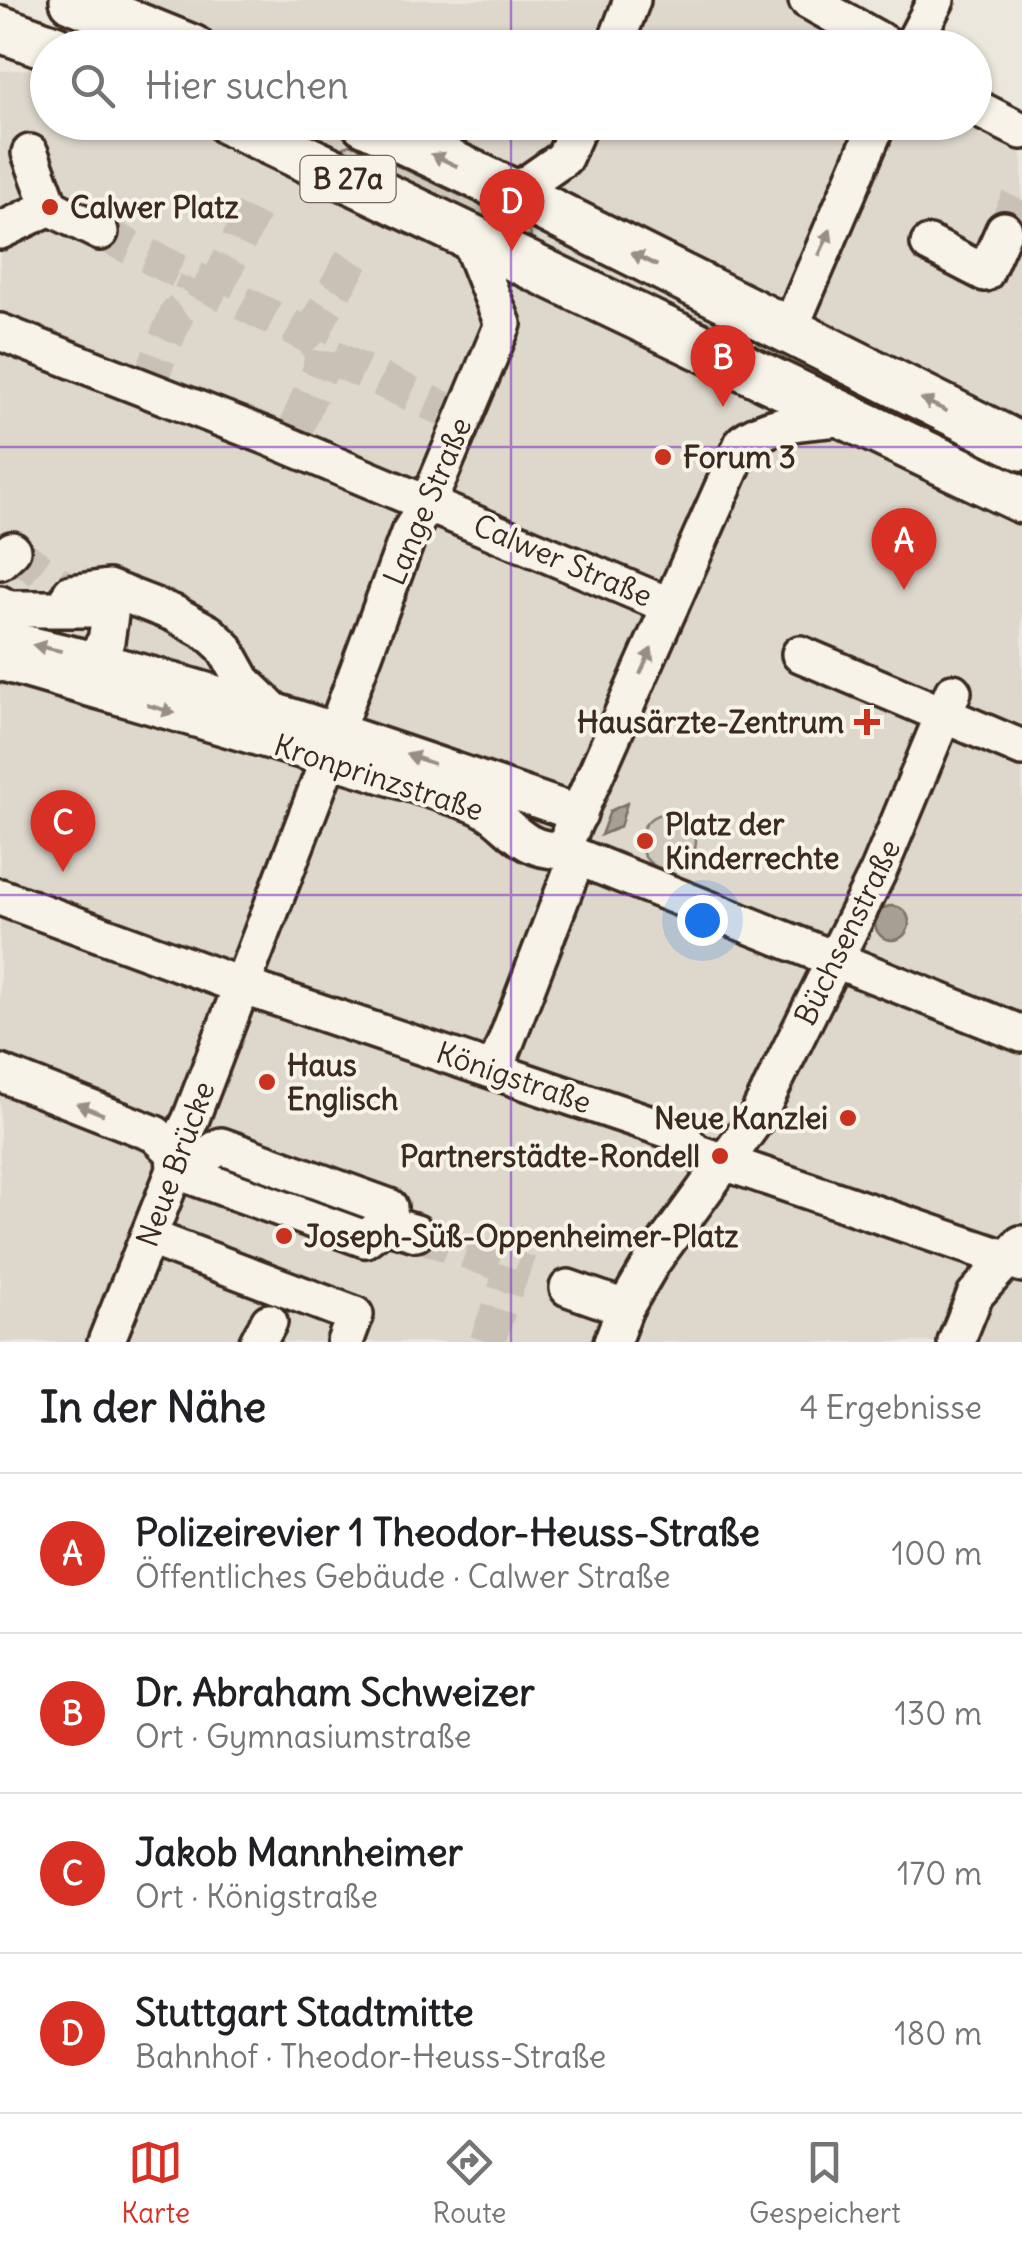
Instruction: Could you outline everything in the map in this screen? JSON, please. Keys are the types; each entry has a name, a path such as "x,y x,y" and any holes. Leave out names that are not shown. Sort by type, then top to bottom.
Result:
{"main road":[{"path":"73,0 162,27"},
{"path":"0,29 30,40"},
{"name":"B 27a","path":"266,140 1022,500"},
{"path":"328,170 323,151 330,140"},
{"name":"B 27a","path":"401,140 1022,447"}],"street":[{"path":"621,30 632,0"},
{"path":"807,0 861,30"},
{"path":"920,30 936,0"},
{"path":"992,116 1022,131"},
{"path":"514,193 564,158 572,140"},
{"path":"788,332 870,140"},
{"path":"30,153 50,207 100,232"},
{"path":"0,231 50,207"},
{"path":"928,244 986,273 1004,230"},
{"name":"Lange Straße","path":"242,986 341,751 409,534 428,503 477,368 503,324 468,236"},
{"name":"Calwer Straße","path":"0,332 293,436 428,503 670,606"},
{"path":"495,1070 579,814 743,442 758,431 778,425 848,417"},
{"path":"72,593 108,588 173,613 209,632 224,647 243,681 272,709"},
{"path":"0,604 8,609 99,610 110,615 106,641 94,658 103,692"},
{"name":"Kronprinzstraße","path":"0,638 94,658 272,709 341,751 480,806 540,850 568,854 1022,1034"},
{"path":"800,654 949,703 1022,748"},
{"name":"Kronprinzstraße","path":"0,662 579,814"},
{"name":"Büchsenstraße","path":"612,1342 625,1308 652,1262 756,1119 879,870 949,703"},
{"name":"Königstraße","path":"0,897 242,986 678,1133 695,1152 723,1162 1017,1255"},
{"name":"Neue Brücke","path":"106,1342 148,1237 190,1166 190,1122 242,986"},
{"path":"0,1073 155,1134 190,1166 366,1239 400,1228"},
{"path":"148,1237 350,1328"},
{"path":"956,1342 975,1295 1017,1255"},
{"path":"568,1288 625,1308"}],"shaded area":[{"path":"81,0 791,0 848,30 65,30"},
{"path":"30,69 30,140 992,140 992,120 1022,116 1022,1342 0,1342 0,71"},
{"path":"351,144 529,228 528,242 341,154"},
{"path":"627,803 620,827 601,835 610,811"},
{"path":"668,813 688,821 696,841 688,861 668,869 648,861 640,841 648,821"},
{"path":"892,906 904,911 909,923 904,935 892,940 880,935 875,923 880,911"}],"tunnel":[{"path":"1004,230 1022,191"},
{"path":"215,290 257,203"},
{"path":"100,232 311,337 322,351 336,359 444,409"},
{"path":"311,337 357,251"},
{"path":"146,389 177,313 185,306 196,281"},
{"path":"297,426 320,370 322,351"},
{"path":"12,550 71,593"},
{"path":"416,1233 529,1274"},
{"path":"487,1342 513,1268"}],"place":[{"name":"Calwer Platz","path":"50,207"},
{"name":"Stuttgart Stadtmitte","path":"512,251"},
{"name":"Dr. Abraham Schweizer","path":"723,407"},
{"name":"Forum 3","path":"663,457"},
{"name":"Polizeirevier 1 Theodor-Heuss-Straße","path":"904,590"},
{"name":"Hausärzte-Zentrum","path":"867,722"},
{"name":"Platz der Kinderrechte","path":"645,841"},
{"name":"Jakob Mannheimer","path":"63,872"},
{"name":"Haus Englisch","path":"267,1082"},
{"name":"Neue Kanzlei","path":"848,1118"},
{"name":"Partnerstädte-Rondell","path":"720,1156"},
{"name":"Joseph-Süß-Oppenheimer-Platz","path":"284,1236"}]}
